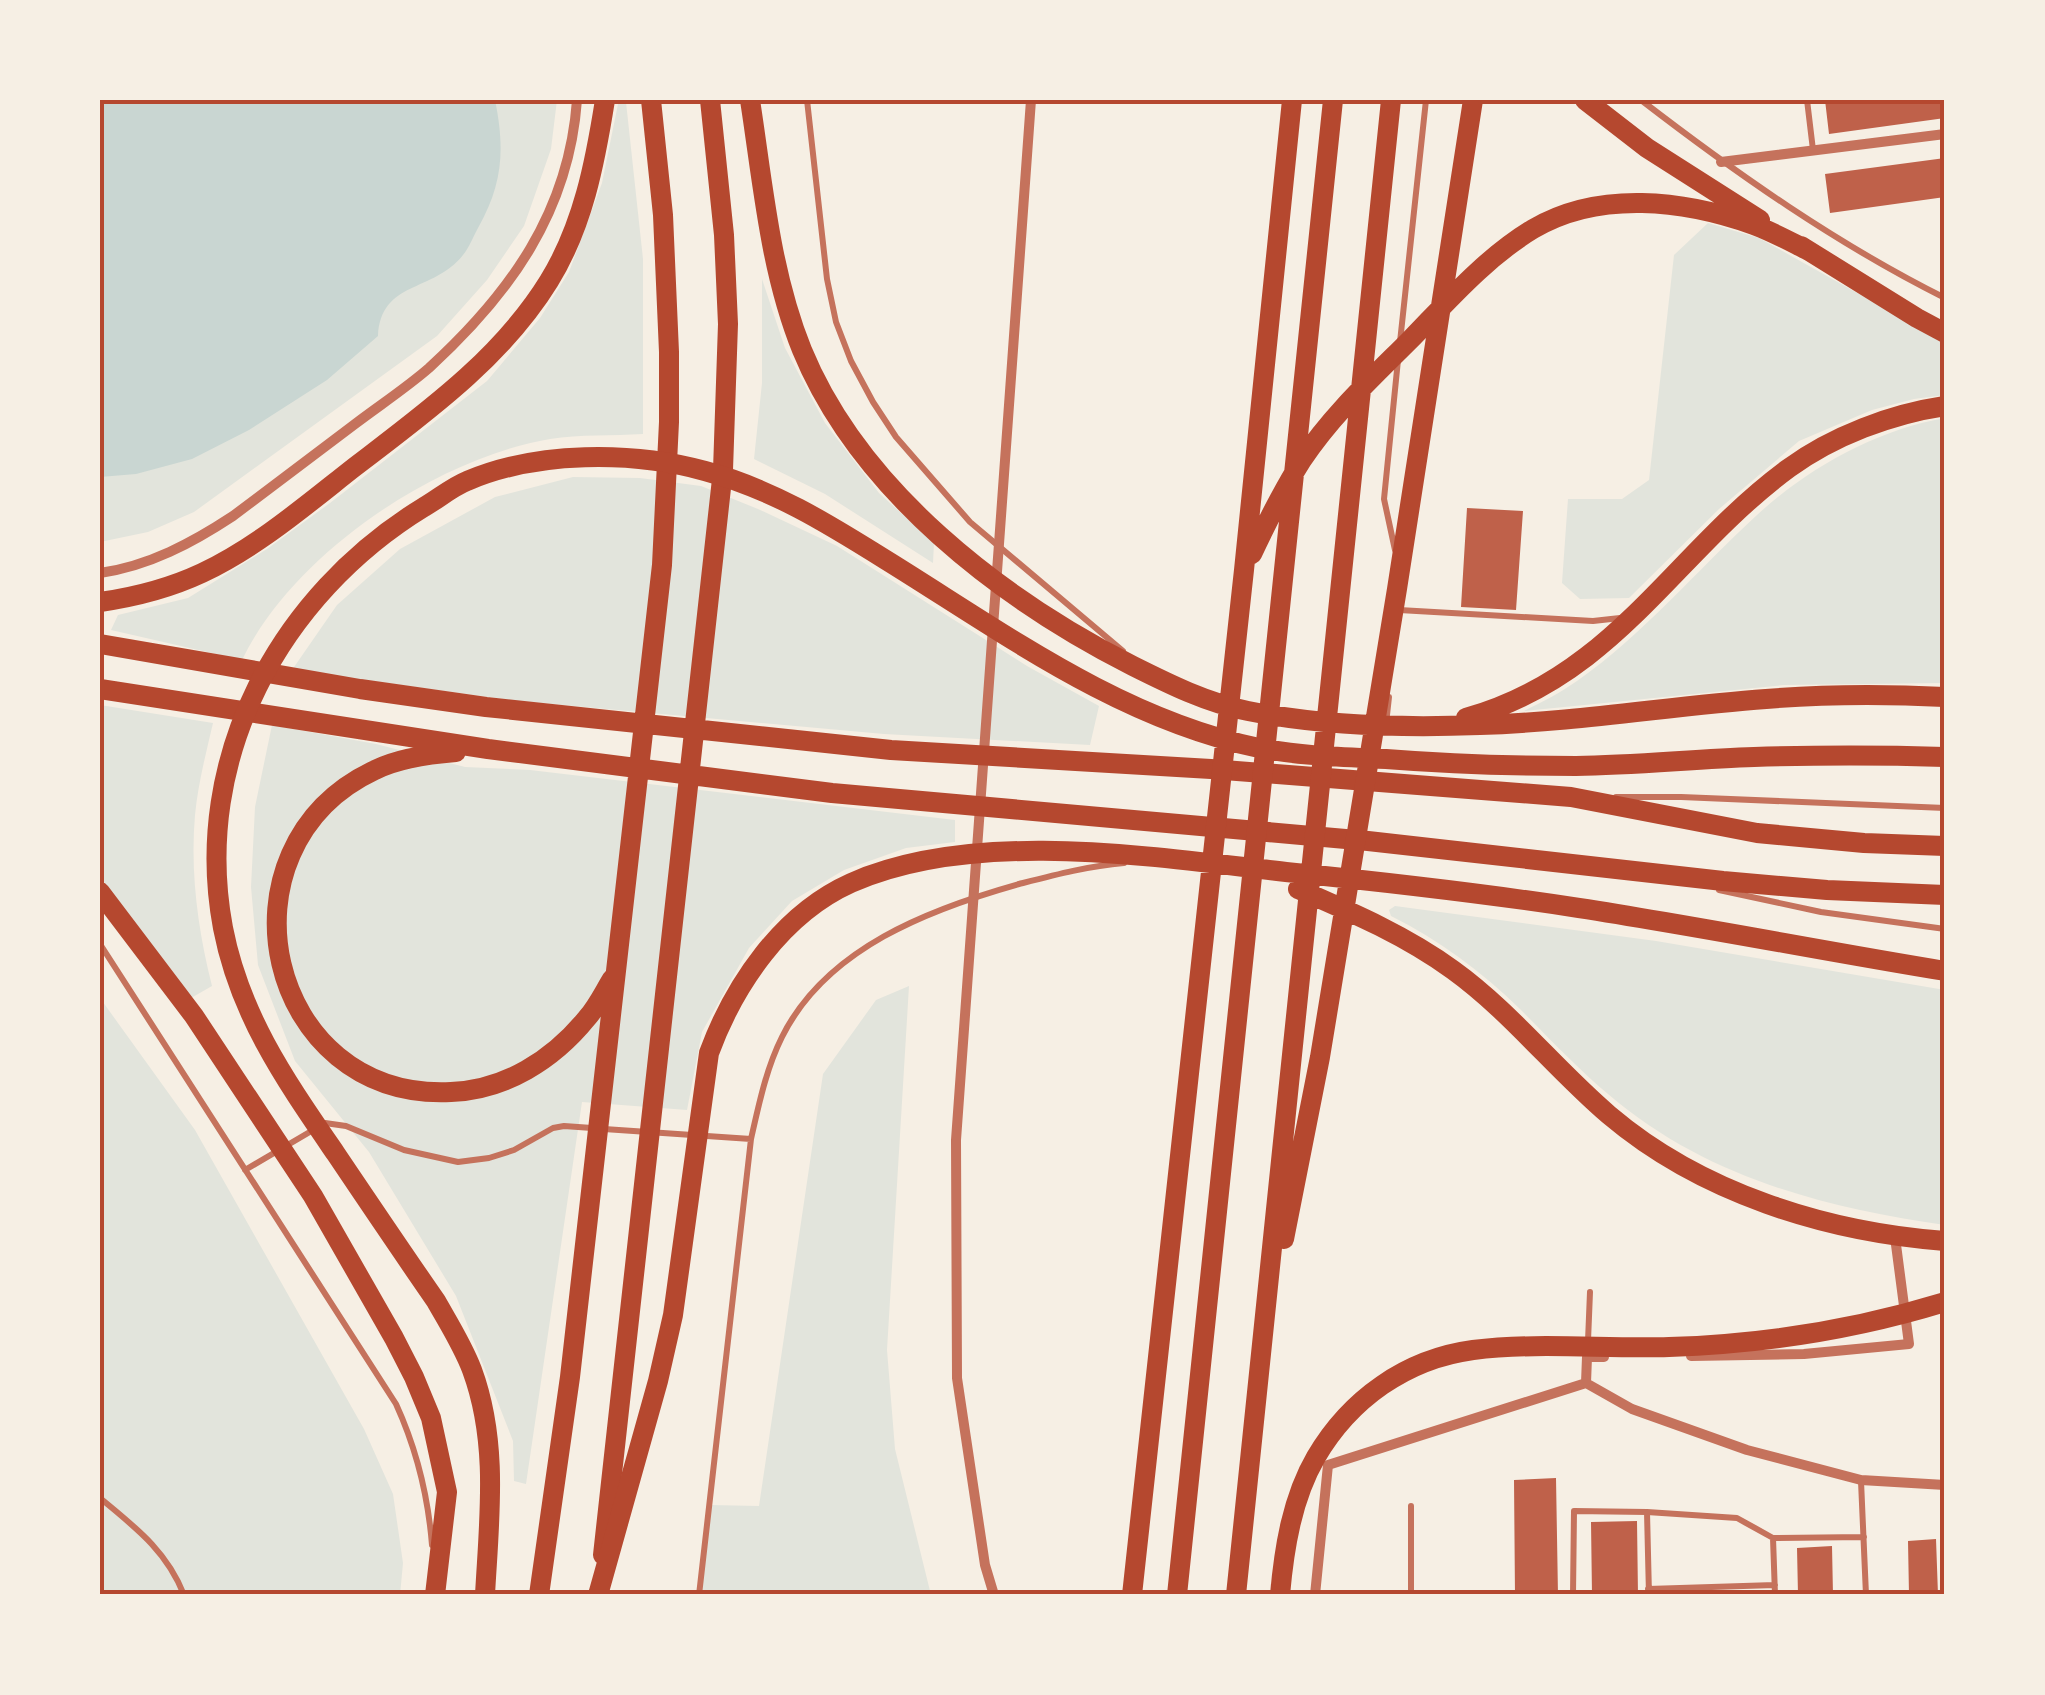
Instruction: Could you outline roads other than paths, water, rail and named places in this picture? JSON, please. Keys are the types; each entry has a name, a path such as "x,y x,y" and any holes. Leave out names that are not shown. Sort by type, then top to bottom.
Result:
{"main road":[{"path":"100,602 158,590 202,573 247,548 301,510 469,375 515,328 550,280 577,224 595,162 604,100"},
{"path":"539,1595 570,1377 662,565 669,422 668,299 651,100"},
{"path":"598,1592 723,470 728,324 724,235 710,100"},
{"path":"750,100 778,274 789,314 822,390 867,458 934,530 981,570 1068,631 1164,682 1248,711 1432,726 1529,723 1771,698 1945,698"},
{"path":"1132,1595 1292,100"},
{"path":"1177,1595 1333,100"},
{"path":"1236,1595 1391,100"},
{"path":"1263,1334 1320,1057 1473,100"},
{"path":"1585,100 1647,148 1945,333"},
{"path":"1244,570 1268,518 1304,458 1346,404 1482,268 1534,229 1578,210 1620,203 1669,204 1758,226 1809,251"},
{"path":"1432,726 1483,714 1554,681 1644,608 1720,528 1791,466 1832,442 1883,422 1945,406"},
{"path":"486,1595 489,1442 473,1372 458,1337 282,1074 257,1030 231,962 218,893 220,820 226,778 246,709 262,677 301,614 349,562 375,540 462,483 504,468 600,457 645,458 705,471 808,511 1055,665 1140,710 1205,734 1256,747 1300,754 1451,764 1580,766 1820,755 1945,757"},
{"path":"100,644 486,707 891,750 1211,768 1571,797 1757,833 1945,846"},
{"path":"100,688 488,749 832,793 1368,841 1620,871 1809,888 1945,895"},
{"path":"488,749 433,754 378,768 350,783 326,803 305,829 280,888 276,920 280,964 295,1005 317,1036 343,1061 383,1083 426,1093 472,1091 514,1078 555,1051 588,1017 615,974"},
{"path":"1211,768 1300,754"},
{"path":"598,1592 658,1382 679,1277 708,1053 734,997 779,936 813,906 849,884 931,859 1015,852 1184,860 1560,905 1945,971"},
{"path":"1235,866 1283,882 1418,947 1487,998 1610,1116 1699,1174 1837,1226 1945,1241"},
{"path":"100,892 194,1016 313,1196 414,1377 431,1418 446,1492 434,1595"},
{"path":"1280,1595 1295,1507 1315,1458 1342,1420 1377,1387 1421,1362 1470,1350 1523,1346 1746,1343 1887,1320 1945,1302"}],"street":[{"path":"100,572 172,551 233,516 426,370 468,330 505,288 533,245 556,198 572,149 577,100"},
{"path":"994,1595 956,1378 956,1140 1031,100"},
{"path":"1721,162 1945,134"},
{"path":"1586,1383 1587,1357 1804,1354 1909,1344 1895,1237"},
{"path":"1315,1595 1328,1465 1586,1383 1632,1409 1747,1450 1860,1480 1945,1485"}],"lane":[{"path":"807,100 827,280 836,322 851,361 874,402 896,437 970,522 1164,682"},
{"path":"1386,725 1400,574 1384,499 1426,100"},
{"path":"1641,100 1721,162 1867,255 1945,298"},
{"path":"1807,100 1813,150"},
{"path":"1399,610 1604,620 1644,608"},
{"path":"1571,797 1681,797 1945,808"},
{"path":"699,1595 751,1139 764,1084 783,1035 811,994 846,961 922,917 988,893 1098,865 1184,860"},
{"path":"1620,871 1821,912 1945,929"},
{"path":"100,944 396,1404 409,1432 426,1494 434,1595"},
{"path":"245,1170 324,1123 346,1126 426,1157 458,1162 514,1150 564,1126 751,1139"},
{"path":"1587,1357 1590,1292"},
{"path":"1860,1480 1866,1595"},
{"path":"100,1498 144,1534 167,1560 184,1595"},
{"path":"1411,1595 1412,1506"},
{"path":"1573,1595 1574,1512 1738,1518 1774,1538 1864,1537"},
{"path":"1647,1512 1648,1592 1775,1586"},
{"path":"1774,1538 1775,1595"}]}
